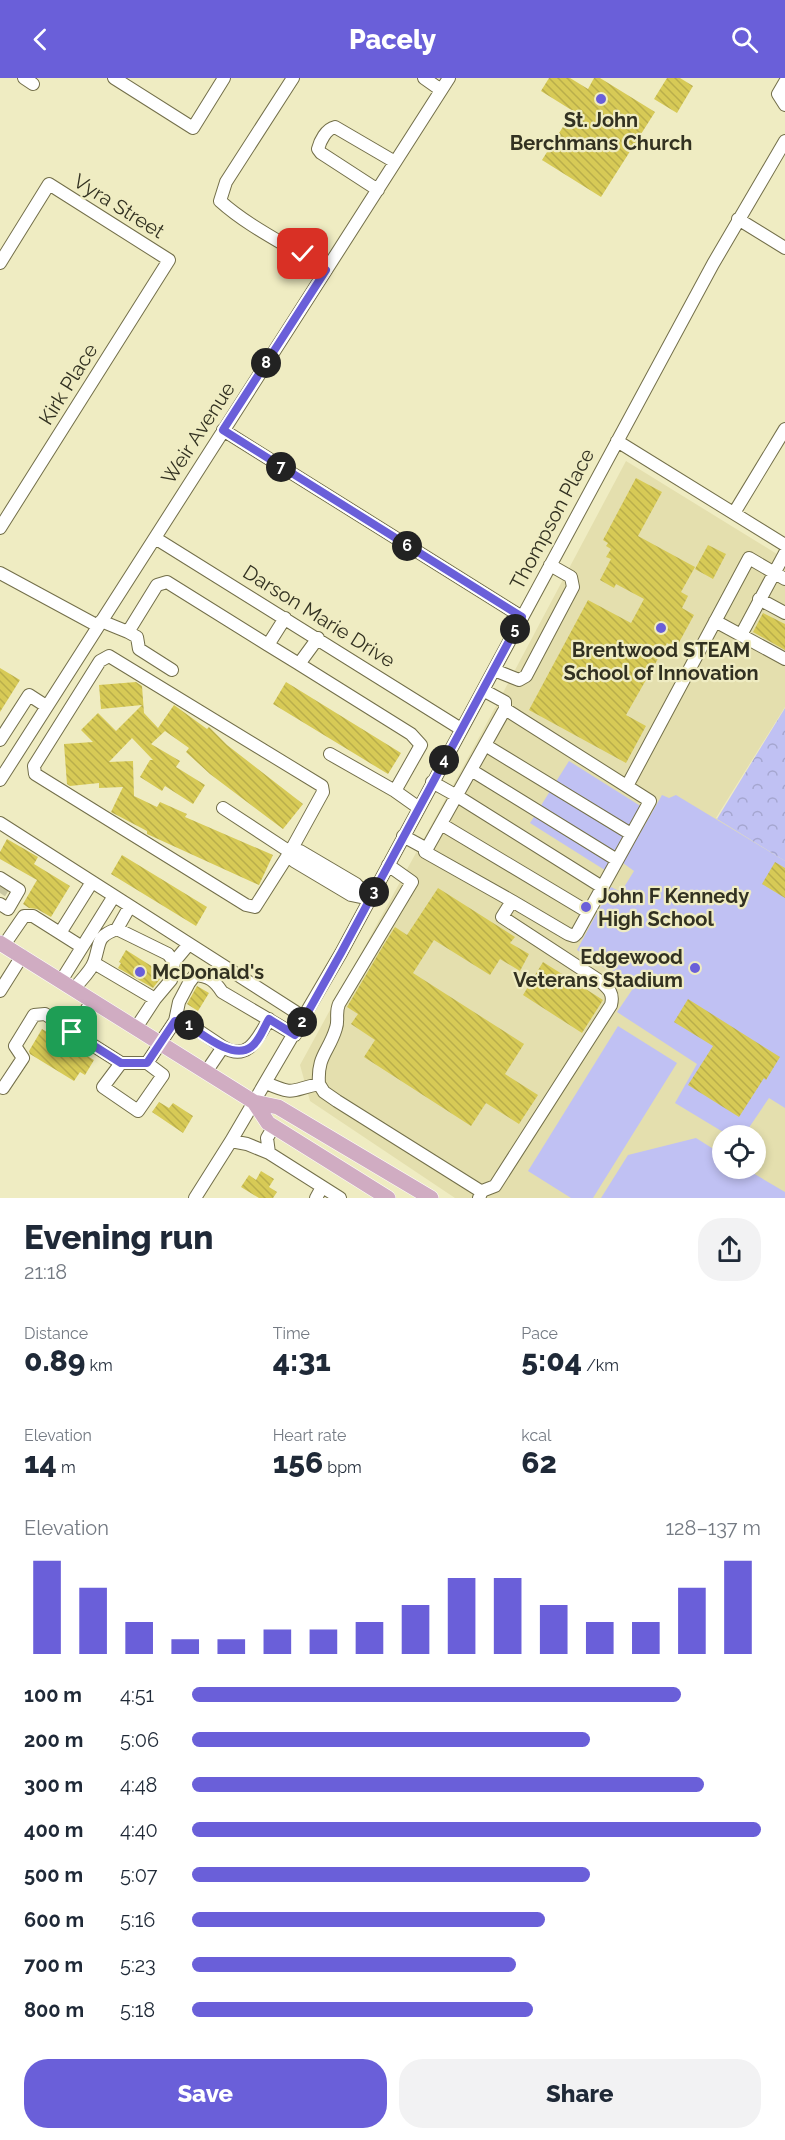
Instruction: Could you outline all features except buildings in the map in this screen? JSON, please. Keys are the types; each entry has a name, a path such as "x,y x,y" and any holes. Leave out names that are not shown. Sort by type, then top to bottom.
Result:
{"main road":[{"path":"2,944 254,1102 278,1107 431,1198"},
{"path":"254,1102 268,1123 388,1198"}],"street":[{"path":"114,78 193,128 224,78"},
{"path":"293,78 226,182 220,201 236,216 289,245 326,270"},
{"path":"424,78 441,90"},
{"name":"Weir Avenue","path":"2,774 449,78"},
{"path":"785,82 778,94 785,105"},
{"path":"378,190 321,153 318,149 319,144 330,128 335,126 395,162"},
{"name":"Thompson Place","path":"195,1198 305,1018 738,219 785,141"},
{"name":"Vyra Street","path":"0,263 49,184 169,260"},
{"path":"738,219 785,248"},
{"name":"Kirk Place","path":"0,528 169,260"},
{"path":"734,513 785,429"},
{"path":"223,430 522,617"},
{"path":"617,441 785,545"},
{"name":"Darson Marie Drive","path":"155,538 461,729"},
{"path":"741,635 785,553"},
{"path":"627,786 748,558 785,579"},
{"path":"494,670 519,680 526,676 573,587 571,577 550,565"},
{"path":"0,573 100,623 128,632 136,637 139,649 172,670"},
{"path":"128,632 157,585 167,582 411,734 421,745 395,791"},
{"path":"759,599 785,613"},
{"path":"268,645 285,618"},
{"path":"715,621 785,659"},
{"path":"299,664 318,638"},
{"path":"109,656 322,786 323,792 290,852 260,901 251,907 35,774 34,766 100,661 109,656"},
{"path":"426,851 505,709 505,702 483,690"},
{"path":"0,740 29,695 46,706"},
{"path":"403,836 573,936 650,801 505,709"},
{"path":"485,745 631,834"},
{"path":"330,754 395,791 419,808"},
{"path":"471,770 617,860"},
{"path":"432,782 602,888"},
{"path":"223,808 290,852 300,851 356,884 370,899"},
{"path":"0,823 305,1018"},
{"path":"441,824 588,912"},
{"path":"388,865 412,882 335,1011 338,1025 320,1060 319,1083 324,1092 480,1195 495,1186 611,1005 613,997 610,990 600,981 502,917 512,901"},
{"path":"1,907 8,909 19,890 4,882"},
{"path":"60,933 92,882"},
{"path":"68,985 82,947 114,896"},
{"path":"68,985 94,963 100,939 117,929 130,906"},
{"path":"2,944 24,916 33,916 82,947"},
{"path":"117,929 168,954 174,962"},
{"path":"136,1028 171,980 174,962 189,944"},
{"path":"0,991 21,956"},
{"path":"94,963 155,999"},
{"path":"147,1063 175,1021 179,1002 195,975 207,976 222,992 295,1035"},
{"path":"72,1032 92,1001"},
{"path":"3,1088 23,1058 15,1046 34,1015 45,1014 121,1063 147,1063 164,1075 138,1111 104,1087 121,1063"},
{"path":"175,1021 184,1022 231,1052 243,1051 252,1047 269,1019"},
{"path":"206,1072 223,1047"},
{"path":"266,1083 292,1093 319,1083"},
{"path":"269,1153 267,1138 274,1126"},
{"path":"231,1141 247,1144 269,1153 319,1193 340,1198"}],"shaded area":[{"name":"John F Kennedy High School","path":"626,461 785,559 785,707 716,818 785,861 785,1198 455,1198 310,1101 300,1065 481,734"}],"green space":[{"path":"785,708 785,861 717,819"},
{"path":"569,761 650,812 611,874 530,823"},
{"name":"Edgewood Veterans Stadium","path":"662,795 669,798 676,795 785,861 785,1108 769,1098 751,1125 712,1125 675,1103 697,1064 617,1012 634,987 577,950 611,887 621,892 634,871 623,863"},
{"path":"618,1026 677,1063 593,1198 571,1198 528,1171"},
{"path":"696,1138 712,1148 712,1179 763,1179 785,1192 785,1198 601,1198 628,1155"}],"tunnel":[{"path":"0,893 4,887"}],"place":[{"name":"St. John Berchmans Church","path":"601,99"},
{"name":"Brentwood STEAM School of Innovation","path":"661,628"},
{"name":"John F Kennedy High School","path":"586,907"},
{"name":"Edgewood Veterans Stadium","path":"695,968"},
{"name":"McDonald's","path":"140,972"}],"route":[{"path":"72,1032 121,1063 147,1063 175,1021 184,1022 231,1052 243,1051 252,1047 269,1019 295,1035 522,617 223,430 326,270 303,254"}]}
